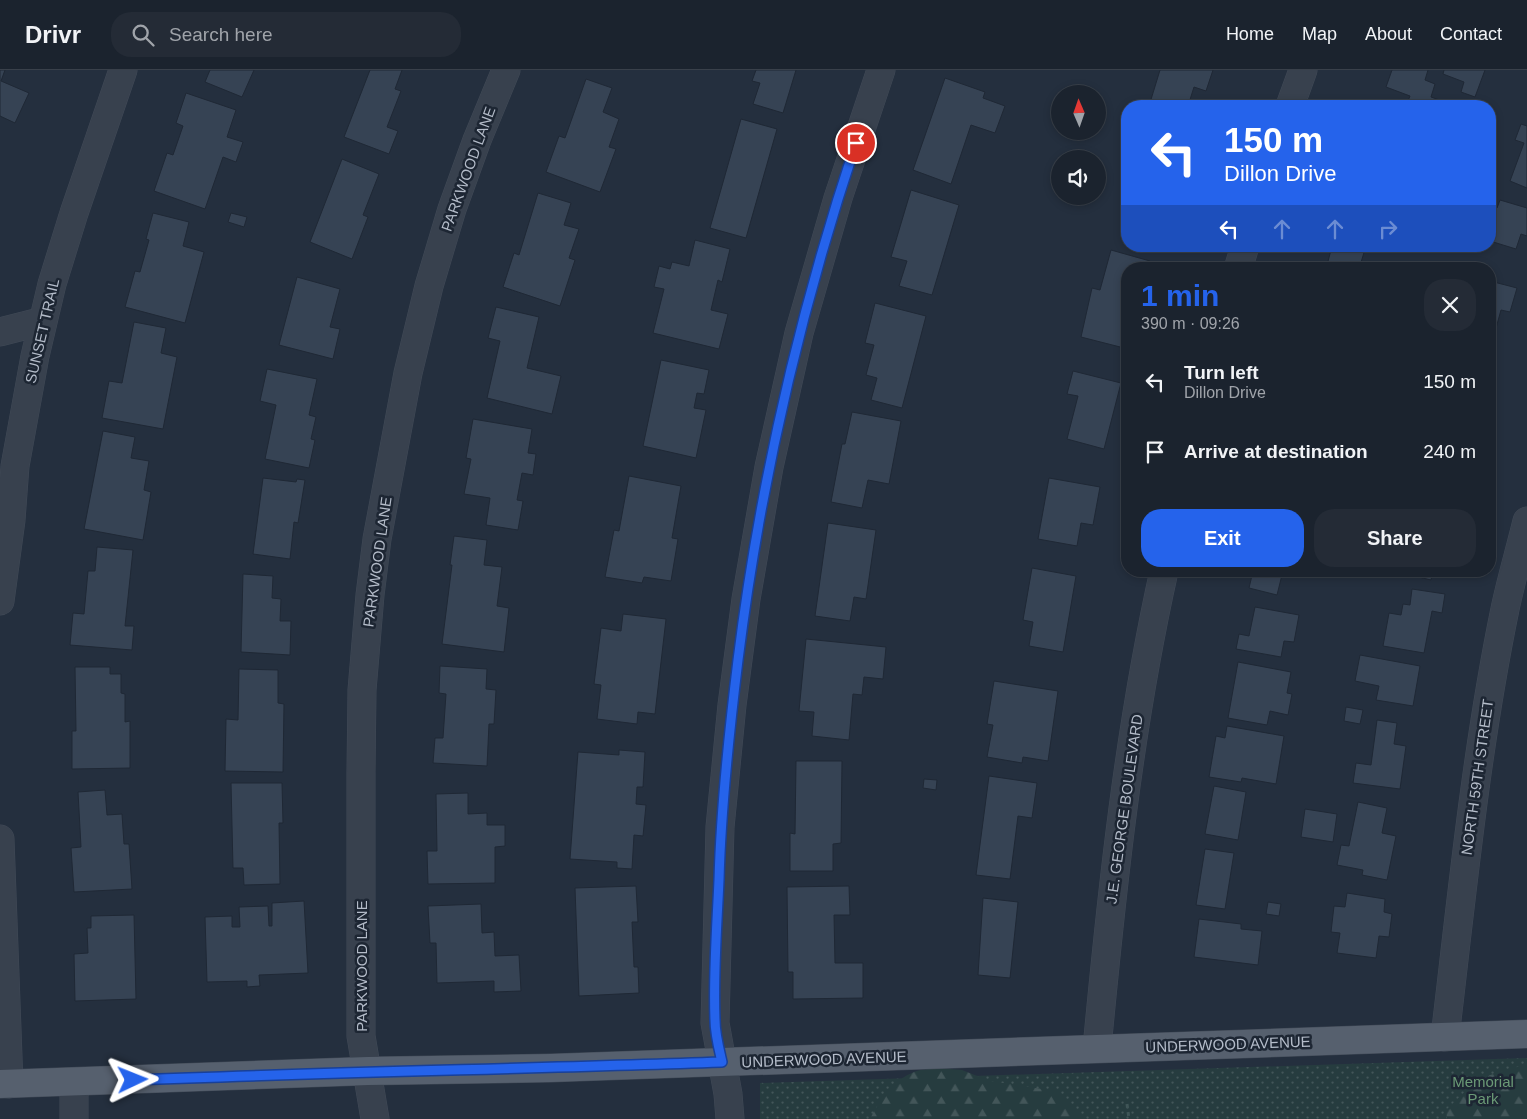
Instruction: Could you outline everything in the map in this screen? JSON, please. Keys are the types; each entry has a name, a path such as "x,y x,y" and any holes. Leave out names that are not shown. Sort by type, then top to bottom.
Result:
{"main road":[{"name":"UNDERWOOD AVENUE","path":"4,1084 368,1071 551,1068 1527,1034"}],"street":[{"name":"SUNSET TRAIL","path":"0,601 11,520 15,466 35,356 52,284 123,70"},
{"name":"PARKWOOD LANE","path":"375,1119 361,1036 360,773 362,690 370,595 378,539 408,373 429,286 452,209 477,140 506,70"},
{"path":"730,1119 728,1094 714,1023 720,827 732,705 746,599 769,467 799,333 838,198 881,70"},
{"path":"1292,100 1303,70"},
{"path":"0,332 44,321"},
{"name":"NORTH 59TH STREET","path":"1445,1037 1468,835 1490,691 1505,608 1527,521"},
{"name":"J.E. GEORGE BOULEVARD","path":"1097,1048 1115,865 1136,719 1163,577"},
{"path":"0,839 4,1084"},
{"path":"74,1082 74,1119"}],"path":[{"path":"1127,1104 1129,1119"}],"green space":[{"name":"Memorial Park","path":"1527,1058 1527,1119 760,1119 760,1083"},
{"path":"1527,1065 1527,1119 1447,1119 1446,1110 1478,1079"},
{"path":"938,1068 962,1070 990,1081 1055,1091 1084,1119 870,1119 893,1085 917,1071"}],"building":[{"path":"0,70 5,70 1,81 29,93 15,123 0,116"},
{"path":"210,70 254,70 242,97 205,82"},
{"path":"370,70 402,70 395,89 401,91 387,127 398,131 389,154 344,137"},
{"path":"756,70 796,70 783,113 753,104 760,83 752,81"},
{"path":"1160,70 1213,70 1206,91 1194,87 1190,100 1151,100"},
{"path":"1392,70 1428,70 1425,80 1435,84 1431,97 1439,100 1408,100 1410,96 1386,87"},
{"path":"1444,70 1485,70 1475,97 1461,92 1464,82 1443,74"},
{"path":"945,78 985,92 983,98 1005,106 995,133 971,125 951,184 913,170"},
{"path":"586,79 612,88 603,112 619,119 609,147 616,149 600,192 546,172 559,136 565,138"},
{"path":"186,93 236,110 227,137 243,142 236,162 223,157 205,209 154,191 167,153 173,155 183,126 176,123"},
{"path":"741,119 777,129 746,238 710,228"},
{"path":"1521,124 1527,126 1527,188 1510,181 1524,143 1515,140"},
{"path":"342,159 379,174 363,215 368,217 352,259 310,242"},
{"path":"911,190 959,205 932,295 899,286 907,261 891,257"},
{"path":"538,193 571,203 564,225 579,229 569,258 575,260 560,306 503,287 514,253 519,255"},
{"path":"1500,200 1527,208 1527,236 1521,234 1516,249 1496,243 1497,208"},
{"path":"153,213 189,222 183,246 204,252 185,323 125,307 135,271 140,272 149,240 146,239"},
{"path":"231,213 247,217 244,227 228,222"},
{"path":"695,240 730,249 722,282 718,280 711,310 728,314 719,349 653,333 664,289 654,287 659,266 670,269 672,262 689,266"},
{"path":"1111,250 1150,261 1121,262 1121,347 1081,337 1092,288 1100,290"},
{"path":"1330,252 1364,252 1361,262 1328,262"},
{"path":"297,277 340,289 330,327 340,329 333,359 279,345"},
{"path":"1496,283 1517,288 1510,312 1501,310 1496,328"},
{"path":"875,303 926,316 902,408 871,400 877,378 866,375 874,345 865,343"},
{"path":"496,307 539,317 527,368 561,376 552,414 487,398 500,341 488,338"},
{"path":"134,322 166,328 161,353 177,357 163,429 102,418 109,381 122,383"},
{"path":"661,360 709,370 704,394 697,393 694,408 706,410 696,458 643,446"},
{"path":"267,369 317,379 309,415 316,417 311,439 315,440 309,468 265,459 276,405 260,401"},
{"path":"1073,371 1121,383 1104,449 1067,439 1078,396 1067,394"},
{"path":"852,412 901,421 889,484 868,480 862,508 831,502 842,444 845,444"},
{"path":"473,419 532,429 528,453 536,454 533,475 522,473 517,500 523,501 518,530 486,525 490,498 464,494 471,459 466,458"},
{"path":"103,431 135,437 131,458 149,461 144,490 151,492 143,540 84,529"},
{"path":"629,476 681,486 672,538 678,539 671,581 644,577 642,583 605,577 614,530 619,531"},
{"path":"263,478 296,482 297,479 305,480 298,523 294,522 290,559 253,554"},
{"path":"1049,478 1100,487 1093,525 1081,523 1077,546 1038,539"},
{"path":"828,523 876,530 866,599 854,597 850,621 815,616"},
{"path":"454,536 487,540 484,565 502,567 497,606 509,608 504,652 442,644"},
{"path":"97,547 133,550 125,626 134,626 132,650 70,645 73,613 84,614 88,571 95,571"},
{"path":"1032,568 1076,576 1063,652 1029,646 1033,622 1023,620"},
{"path":"243,574 273,576 272,598 281,599 280,621 291,621 290,655 241,652"},
{"path":"1252,577 1282,577 1277,595 1249,588"},
{"path":"1419,577 1432,577 1431,580"},
{"path":"1412,589 1445,594 1442,613 1432,611 1424,653 1383,646 1389,613 1401,615 1403,604 1410,605"},
{"path":"1255,607 1299,615 1294,642 1284,641 1281,657 1236,649 1239,634 1249,636"},
{"path":"623,614 666,619 655,714 638,712 637,724 597,719 601,685 594,684 601,628 621,631"},
{"path":"806,639 886,647 883,679 864,677 862,695 853,694 849,740 812,736 814,712 799,711"},
{"path":"1360,655 1420,666 1413,706 1376,700 1379,686 1355,681"},
{"path":"1238,662 1291,672 1287,693 1292,694 1288,715 1270,711 1267,725 1228,718"},
{"path":"440,666 487,669 486,689 496,690 494,724 489,724 487,766 433,763 435,738 443,738 446,694 439,693"},
{"path":"75,667 110,667 110,674 121,674 121,693 125,694 125,722 130,721 130,768 72,769 72,731 76,731"},
{"path":"239,669 278,670 278,703 284,704 283,772 225,771 226,719 238,720"},
{"path":"994,681 1058,691 1048,761 1023,757 1022,763 987,757 993,725 987,724"},
{"path":"1346,707 1363,710 1360,724 1344,721"},
{"path":"1377,720 1397,723 1394,744 1406,746 1400,789 1353,783 1356,763 1371,765"},
{"path":"1227,726 1284,736 1276,784 1242,778 1241,782 1209,777 1216,736 1225,738"},
{"path":"619,750 645,752 643,787 637,787 636,804 646,805 643,836 634,835 632,869 617,868 617,862 570,859 578,752 619,755"},
{"path":"796,761 842,761 841,843 833,844 833,871 790,871 790,833 795,834"},
{"path":"989,776 1037,783 1032,818 1018,816 1010,879 976,875"},
{"path":"924,779 937,780 936,790 923,788"},
{"path":"231,783 282,783 283,823 279,823 280,884 244,885 243,868 233,868"},
{"path":"1214,786 1246,792 1238,840 1205,834"},
{"path":"105,790 107,815 122,814 124,844 129,844 132,889 74,892 71,848 81,847 78,792"},
{"path":"468,793 468,814 487,813 487,825 505,825 505,846 495,847 495,883 428,884 427,851 437,851 436,794"},
{"path":"1358,802 1387,808 1382,833 1396,836 1387,880 1362,875 1363,870 1337,865 1341,845 1349,846"},
{"path":"1305,809 1337,814 1333,842 1301,837"},
{"path":"1205,849 1234,853 1225,909 1196,905"},
{"path":"636,886 638,922 632,922 634,967 638,967 639,993 579,996 575,888"},
{"path":"849,886 850,915 834,915 835,963 863,963 863,998 793,999 793,972 788,972 787,887"},
{"path":"1347,893 1385,899 1384,912 1392,914 1389,937 1379,936 1376,958 1337,953 1340,933 1331,932 1334,906 1345,907"},
{"path":"983,898 1018,902 1010,978 978,975"},
{"path":"304,901 308,973 259,975 260,986 247,987 247,981 207,982 205,917 232,916 232,927 240,927 239,907 268,906 269,926 272,926 272,903"},
{"path":"1268,902 1281,904 1279,916 1266,914"},
{"path":"481,904 482,933 494,932 495,956 519,955 521,991 494,992 494,981 437,983 436,943 430,943 428,906"},
{"path":"134,915 136,999 75,1001 74,954 88,953 87,928 91,928 91,916"},
{"path":"1199,919 1241,924 1241,929 1262,931 1258,965 1194,957"}],"route":[{"path":"133,1080 368,1071 551,1068 722,1062 714,1023 720,827 732,705 746,599 769,467 799,333 856,143"}]}
